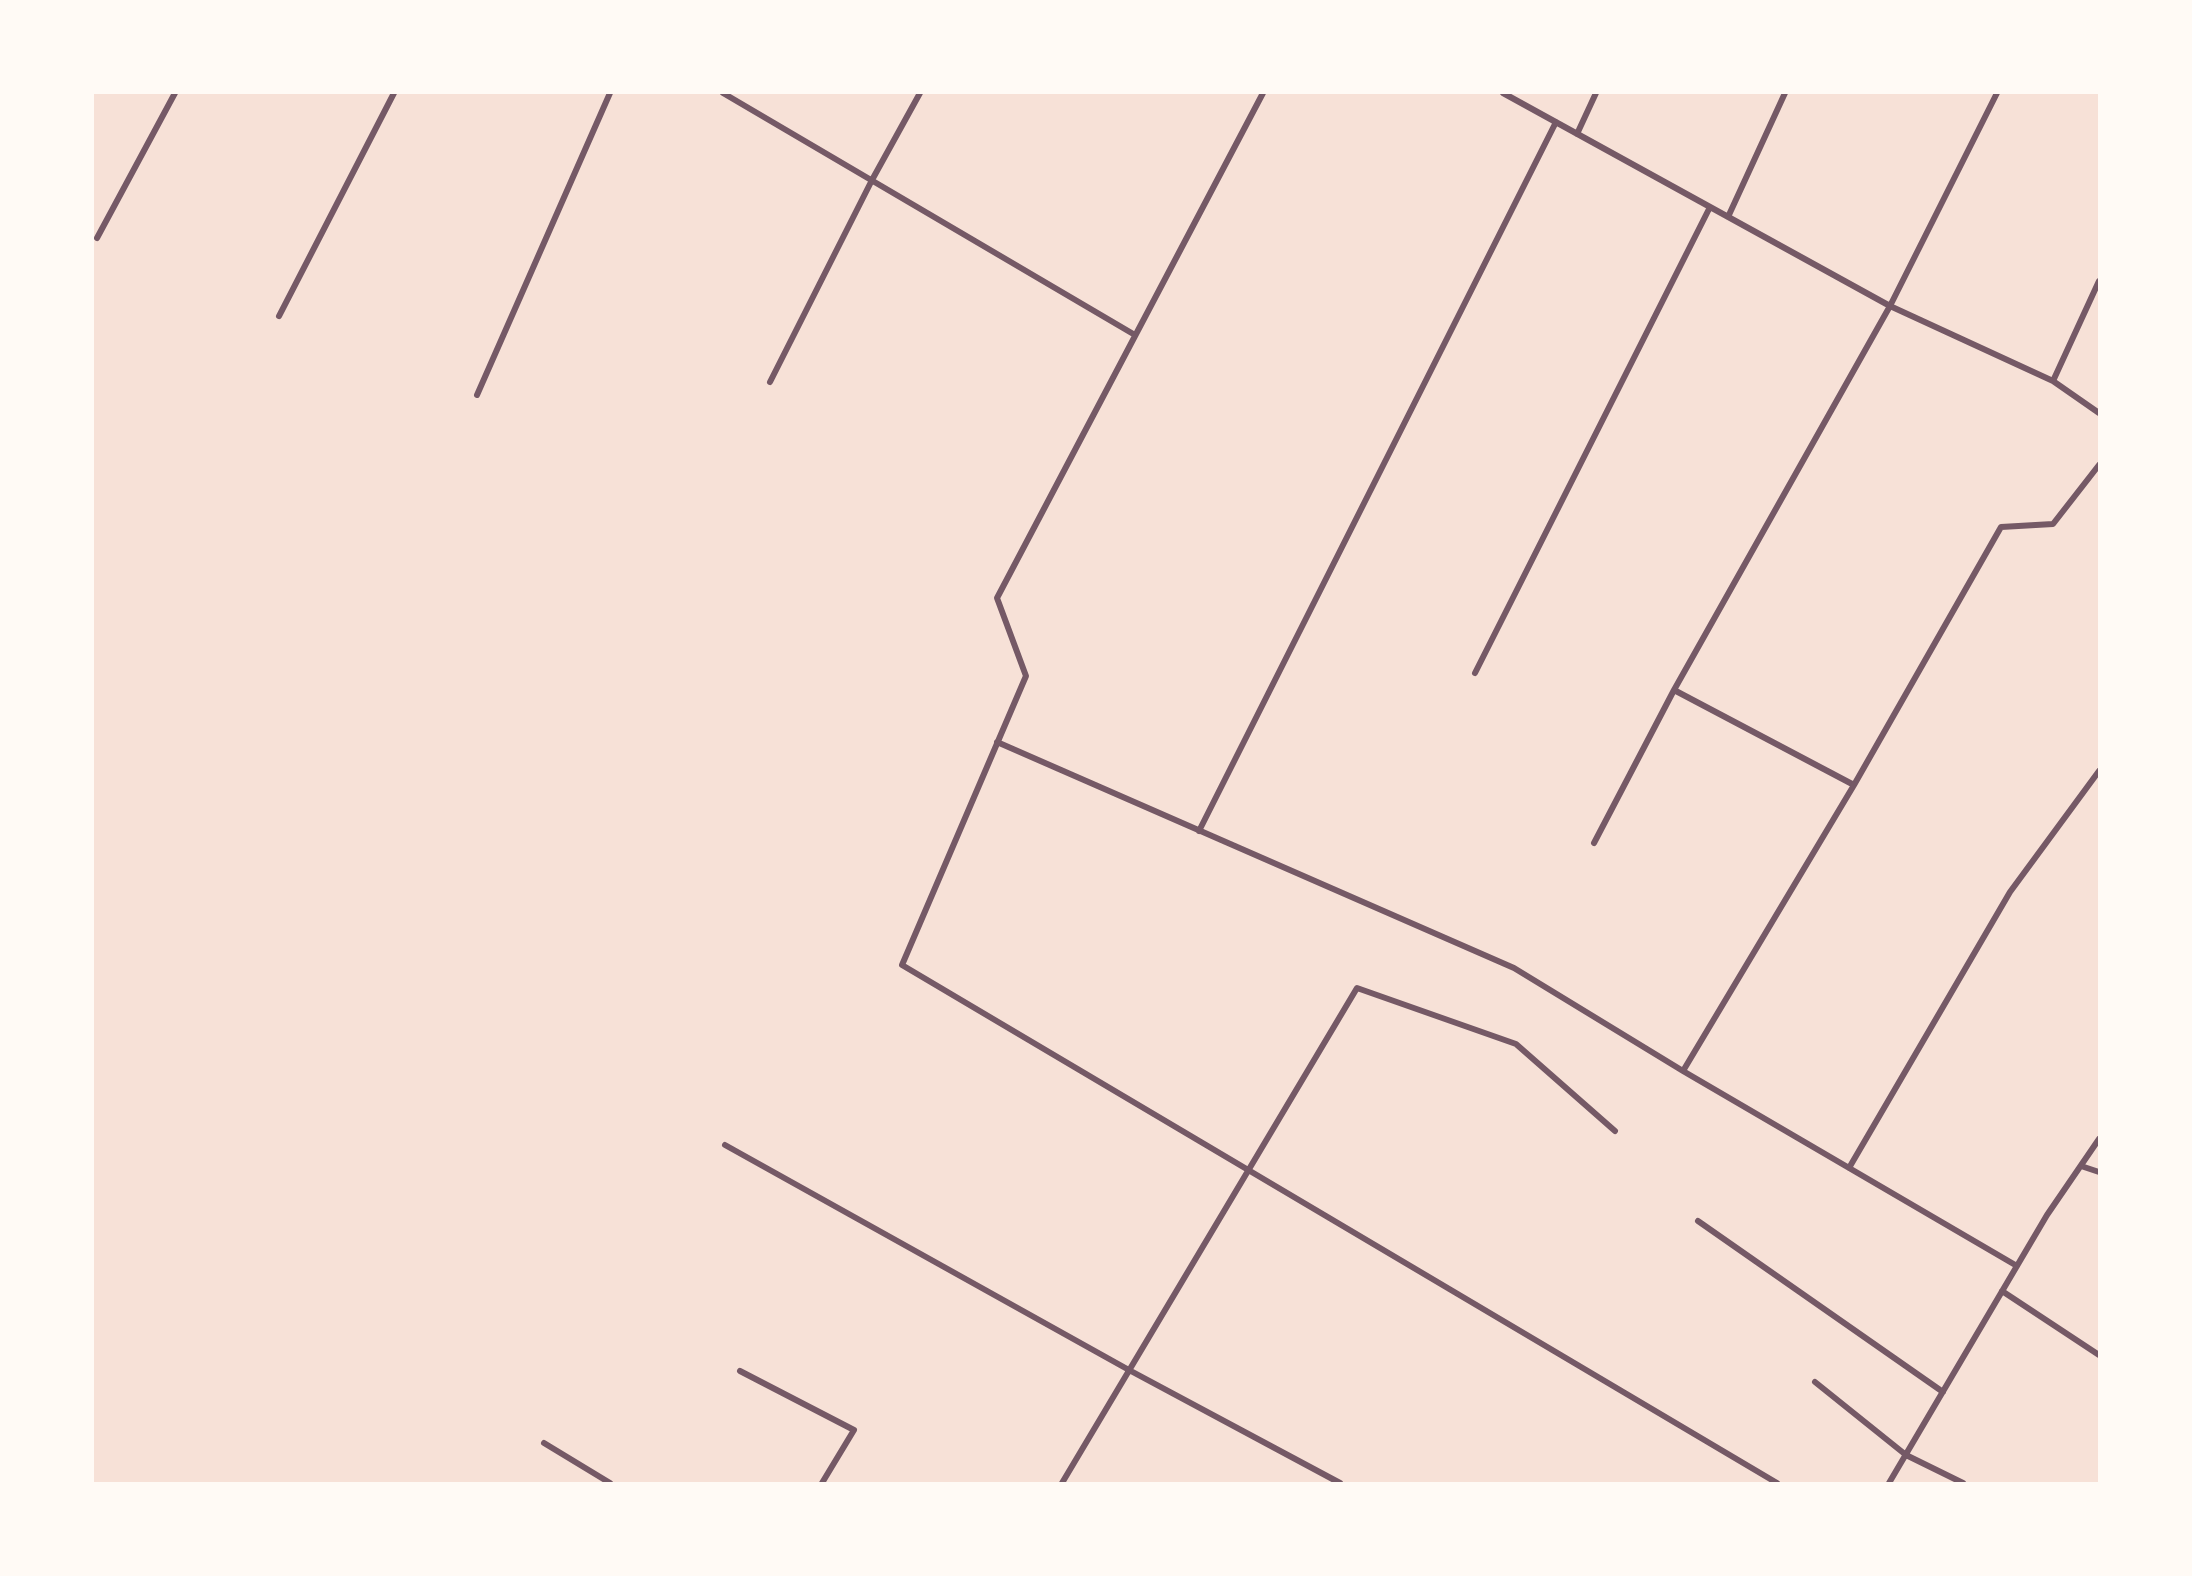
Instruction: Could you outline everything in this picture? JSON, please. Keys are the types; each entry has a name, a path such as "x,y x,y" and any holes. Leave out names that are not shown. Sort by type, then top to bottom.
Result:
{"street":[{"path":"97,238 174,93"},
{"path":"279,316 394,93"},
{"path":"477,395 610,93"},
{"path":"723,93 1135,335"},
{"path":"770,382 872,180 920,93"},
{"path":"1263,93 997,598 1026,676 902,965 1777,1483"},
{"path":"1503,93 1890,306 2053,381 2099,413"},
{"path":"1577,134 1596,93"},
{"path":"1728,217 1785,93"},
{"path":"1594,843 1674,690 1890,306 1997,93"},
{"path":"1199,831 1556,122"},
{"path":"1475,673 1710,207"},
{"path":"2053,381 2099,280"},
{"path":"1683,1071 1854,785 2001,527 2053,524 2099,465"},
{"path":"1674,690 1854,785"},
{"path":"998,742 1514,968 1683,1071 2017,1266"},
{"path":"1849,1168 2010,892 2099,771"},
{"path":"1062,1483 1357,988 1516,1044 1615,1131"},
{"path":"1889,1483 2047,1215 2099,1139"},
{"path":"725,1145 1129,1370 1340,1483"},
{"path":"2081,1166 2099,1172"},
{"path":"1698,1221 1943,1392"},
{"path":"2002,1291 2099,1355"},
{"path":"741,1371 854,1430 822,1483"},
{"path":"1815,1382 1906,1455 1963,1483"},
{"path":"544,1443 610,1483"}]}
